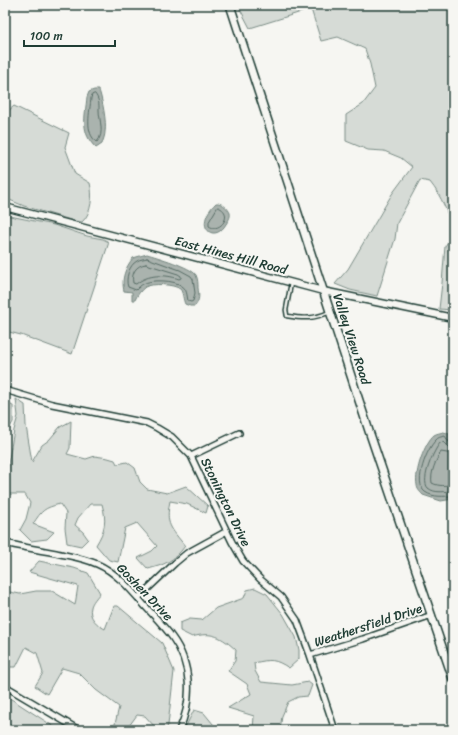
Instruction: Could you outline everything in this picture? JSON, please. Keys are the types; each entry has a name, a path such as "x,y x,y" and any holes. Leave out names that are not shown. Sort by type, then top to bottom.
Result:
{"main road":[{"name":"Valley View Road","path":"230,5 369,432 453,679"}],"street":[{"name":"East Hines Hill Road","path":"5,207 291,282 453,318"},
{"name":"Stonington Drive","path":"5,390 52,404 147,423 172,437 191,456 243,561 260,579 281,597 292,612 310,655 335,730"},
{"path":"191,456 239,433"},
{"path":"138,598 187,553 227,531"},
{"name":"Goshen Drive","path":"5,543 72,556 96,563 112,573 138,598 172,638 182,654 188,684 188,696 186,711 179,730"},
{"name":"Weathersfield Drive","path":"310,655 363,639 432,615"},
{"path":"5,686 79,730"}],"lane":[{"path":"291,282 286,310 287,316 302,318 317,317 330,312"}],"shaded area":[{"path":"247,5 453,5 453,231 438,193 430,182 420,180 397,223 395,239 377,296 350,290 335,284 348,269 392,194 412,167 401,158 384,151 368,150 346,141 346,115 363,104 375,88 365,49 338,37 321,41 311,9 250,28 240,9"},
{"path":"14,106 69,133 65,147 75,174 90,183 91,188 90,209 82,222 24,206 5,198 5,116"},
{"path":"5,215 54,225 109,242 72,354 21,335 5,331"},
{"path":"453,235 453,307 452,310 439,309 445,246"},
{"path":"16,399 25,405 26,426 32,462 42,445 49,440 60,427 71,421 70,448 67,454 86,459 95,456 108,458 115,460 117,464 127,462 135,468 140,482 147,489 167,493 186,486 208,506 206,513 187,504 170,501 168,516 170,526 185,546 181,551 168,562 148,569 138,558 152,551 157,546 137,523 125,528 118,562 109,560 96,545 103,530 105,521 102,504 90,504 78,518 75,525 88,539 81,546 67,543 65,528 66,513 60,504 44,510 33,524 54,532 47,539 31,541 20,530 26,519 30,503 25,494 5,494 5,482 14,430 18,416"},
{"path":"5,402 13,406 13,422 5,436"},
{"path":"39,561 74,568 88,573 100,593 90,611 96,623 105,629 114,606 118,606 162,643 174,671 168,725 166,730 152,730 155,727 145,716 137,715 126,730 115,730 119,707 96,690 79,673 62,668 47,694 35,686 43,673 37,653 26,647 16,667 6,667 7,642 5,640 5,591 20,594 36,591 52,591 75,605 78,586 29,572"},
{"path":"255,588 267,594 283,614 296,637 299,650 299,659 289,668 276,661 254,663 255,671 261,682 292,685 308,682 312,685 308,696 298,697 288,702 282,716 280,730 253,730 254,716 228,708 251,694 247,684 228,671 235,661 236,650 216,636 199,635 192,637 180,631 180,623 190,619 202,620 216,608 244,598 247,590"},
{"path":"5,695 59,730 5,730"},
{"path":"194,710 204,713 218,730 184,730"}],"water":[{"path":"99,90 105,122 105,134 102,144 96,148 88,136 85,124 87,97 89,92"},
{"path":"216,203 225,206 230,213 230,216 228,222 221,230 216,233 211,233 205,225 206,219 209,211"},
{"path":"147,254 188,269 196,275 199,297 195,306 185,304 180,289 168,285 153,285 145,287 135,300 132,300 132,292 124,291 124,274 133,258"},
{"path":"443,432 448,433 453,441 453,499 441,501 423,495 418,488 416,480 421,458 427,444 434,435"}]}
